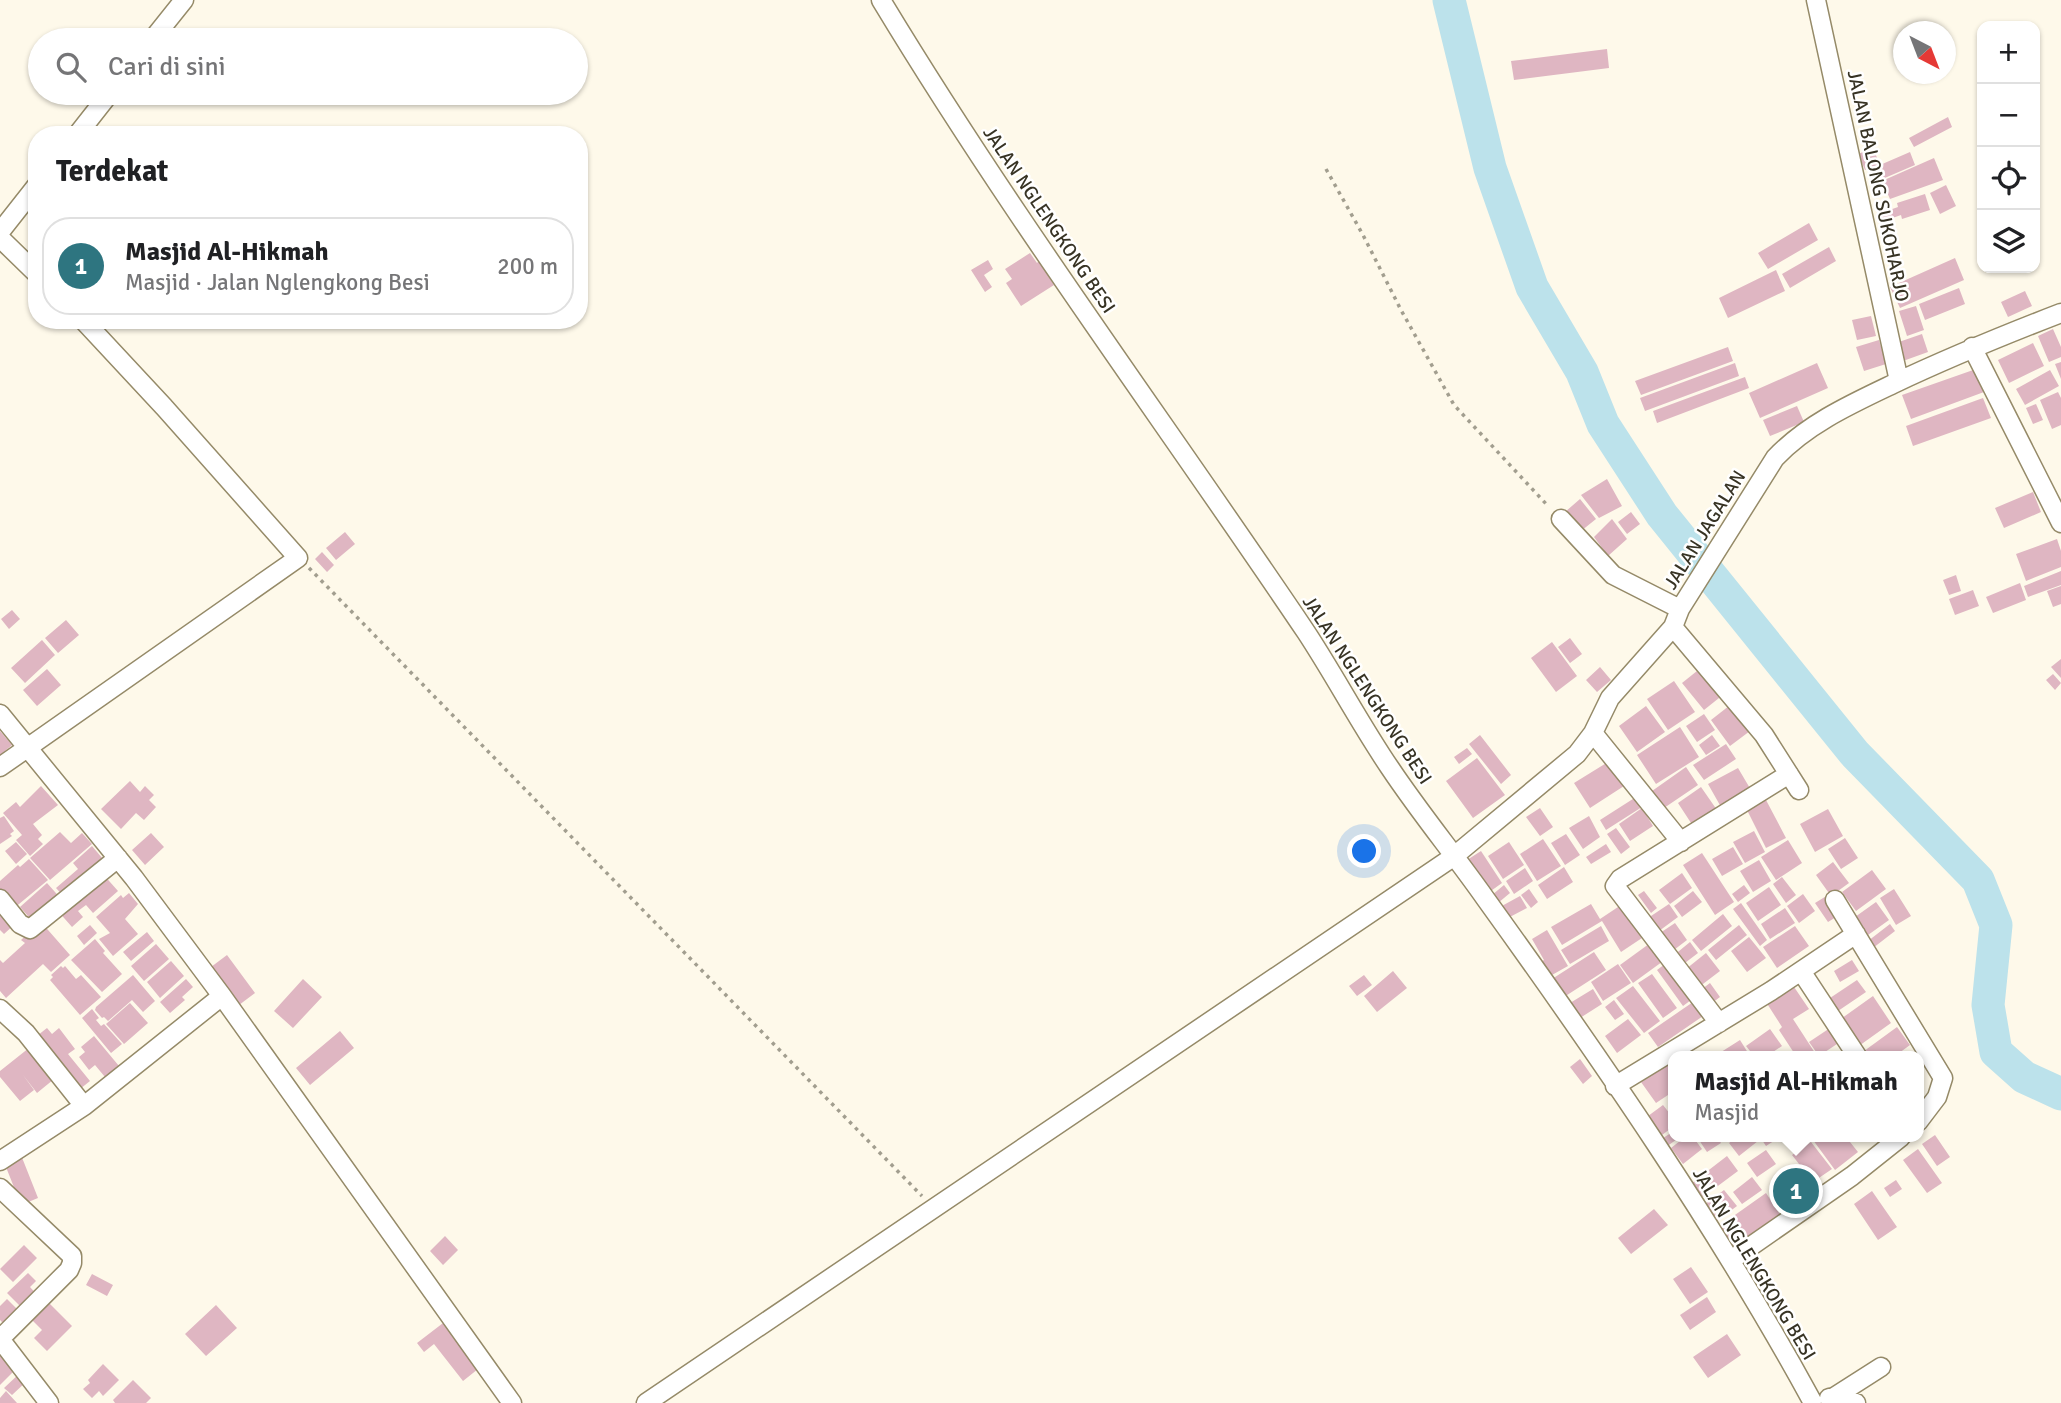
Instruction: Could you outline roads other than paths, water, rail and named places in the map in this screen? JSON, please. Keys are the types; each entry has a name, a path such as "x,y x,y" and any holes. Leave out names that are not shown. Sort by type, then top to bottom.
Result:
{"street":[{"path":"162,28 184,0"},
{"name":"JALAN NGLENGKONG BESI","path":"881,0 929,79 1308,636 1388,765 1482,893 1731,1260 1810,1402"},
{"name":"JALAN BALONG SUKOHARJO","path":"1816,0 1899,381"},
{"path":"84,126 101,105"},
{"path":"0,232 28,196"},
{"path":"0,238 28,265"},
{"name":"JALAN JAGALAN","path":"646,1403 1453,857 1577,754 1593,733 1610,698 1673,627 1680,609 1775,458 1785,447 1842,408 1972,347 2061,313"},
{"path":"0,767 298,558 91,329"},
{"path":"1972,347 2061,523"},
{"path":"1561,519 1613,575 1680,609"},
{"path":"1673,627 1764,735 1799,790"},
{"path":"0,713 118,858 222,996 506,1400"},
{"path":"1593,733 1681,842"},
{"path":"1719,1023 1615,886 1620,879 1789,774"},
{"path":"0,899 20,924 30,929 118,858"},
{"path":"1835,900 1943,1079 1937,1097 1924,1115"},
{"path":"1673,1051 1856,934"},
{"path":"1801,971 1854,1051"},
{"path":"0,1161 84,1106 222,996"},
{"path":"0,1009 26,1033 84,1106"},
{"path":"1615,1086 1668,1054"},
{"path":"1731,1260 1852,1176 1895,1142"},
{"path":"0,1188 72,1256 69,1270 0,1339 49,1403"},
{"path":"1810,1402 1834,1397 1881,1367"},
{"path":"1834,1397 1856,1403"}],"waterway":[{"path":"1449,0 1490,168 1532,287 1582,372 1603,424 1662,515 1855,754 1978,880 1996,925 1988,1005 1996,1052 2024,1077 2061,1094"}],"place":[{"name":"Masjid Al-Hikmah","path":"1796,1191"}]}
